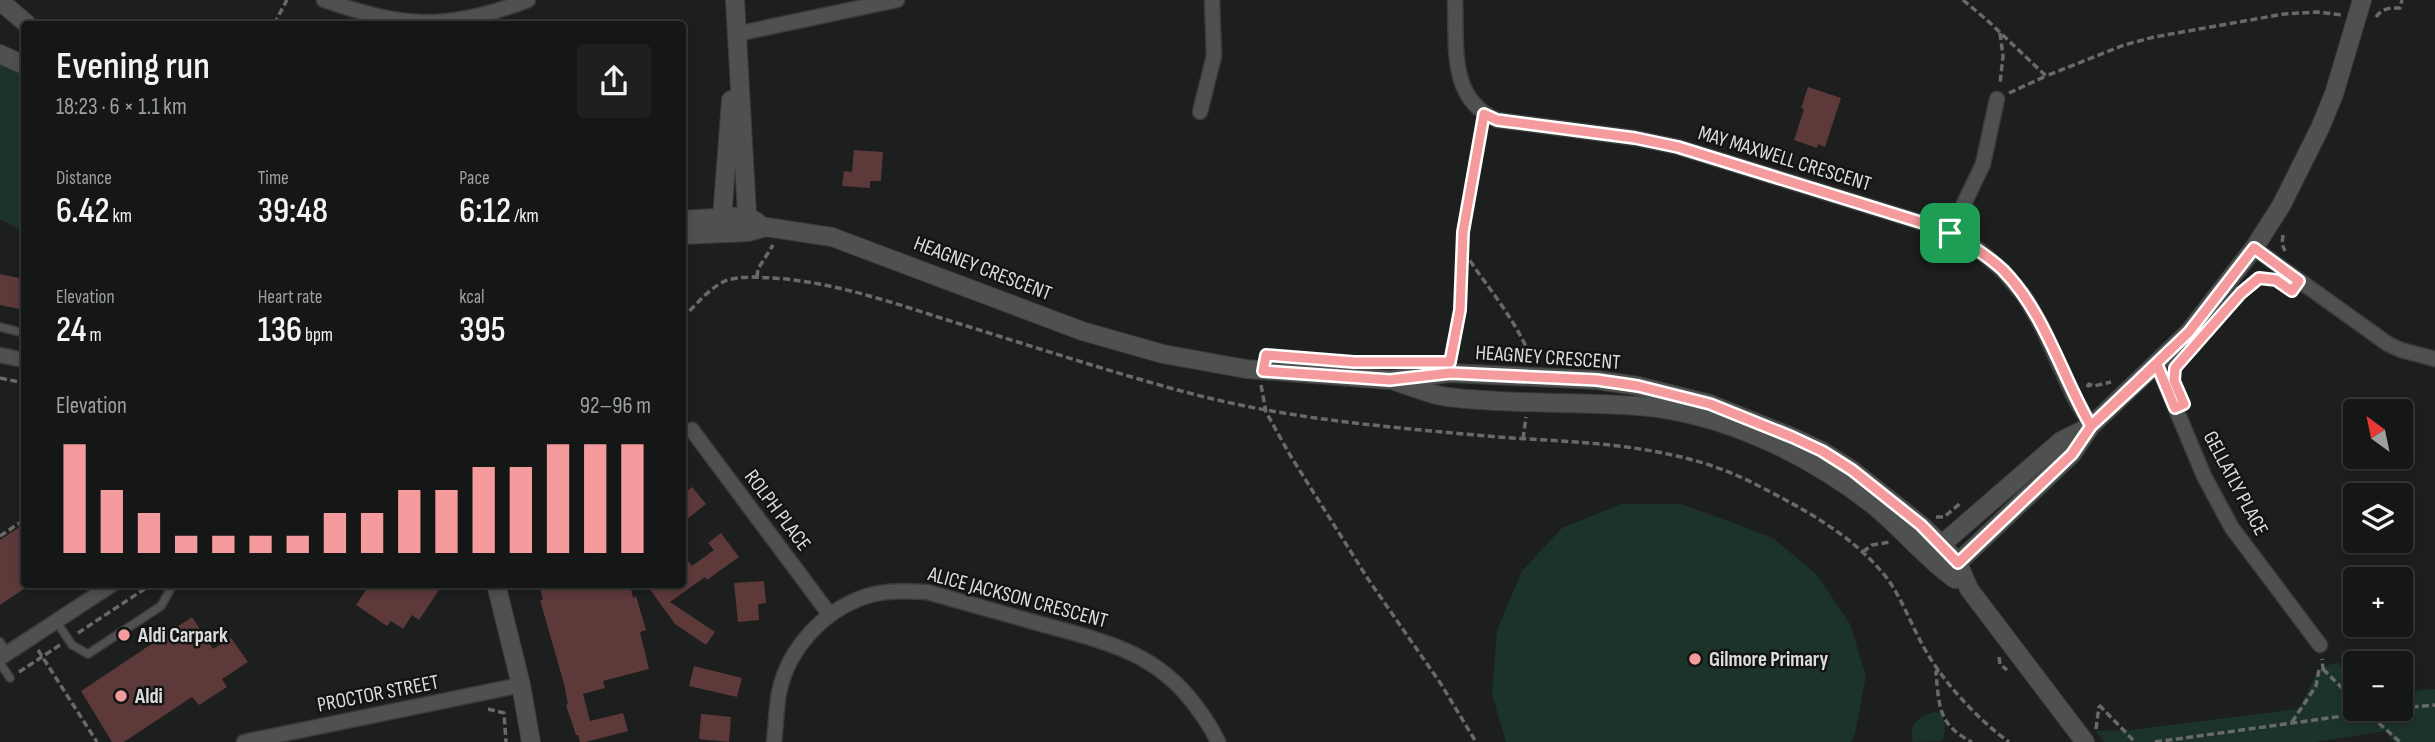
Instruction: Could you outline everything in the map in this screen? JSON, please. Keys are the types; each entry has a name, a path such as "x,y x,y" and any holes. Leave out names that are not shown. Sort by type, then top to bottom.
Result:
{"street":[{"path":"324,0 368,15 414,21"},
{"path":"448,21 468,19 528,0"},
{"path":"735,0 747,224"},
{"path":"736,33 897,0"},
{"path":"1200,112 1214,57 1212,0"},
{"path":"1455,0 1462,86 1473,105 1484,114"},
{"path":"1953,568 2072,454 2091,426 2189,332 2254,248 2304,163 2334,94 2349,18 2362,0"},
{"path":"0,1 23,21"},
{"path":"721,224 736,33"},
{"path":"0,54 21,64"},
{"path":"1950,233 1983,164 1997,99"},
{"name":"MAY MAXWELL CRESCENT","path":"1484,114 1497,120 1635,138 1678,147 1950,233 1978,249 2003,271 2025,297 2091,426"},
{"name":"HEAGNEY CRESCENT","path":"686,220 747,224 771,234 832,237 1083,331 1163,354 1263,371 1390,380 1450,373 1597,380 1645,388 1710,404 1737,421"},
{"name":"HEAGNEY CRESCENT","path":"686,234 721,224"},
{"path":"2254,248 2388,344 2435,359"},
{"path":"0,355 21,359"},
{"name":"GELLATLY PLACE","path":"2157,365 2203,476 2232,528 2320,645"},
{"name":"HEAGNEY CRESCENT","path":"1390,380 1446,397 1641,406 1737,421 1812,446 1852,470 1921,525 1935,550 1953,568 2085,742"},
{"path":"1641,406 1645,388"},
{"path":"1935,550 2061,441 2091,426"},
{"name":"ROLPH PLACE","path":"692,430 830,615"},
{"path":"2,654 107,588"},
{"path":"497,588 521,685 531,742"},
{"name":"ALICE JACKSON CRESCENT","path":"774,742 780,692 790,661 807,635 842,607 868,596 897,590 926,592 1132,651 1174,680 1207,721 1217,742"},
{"name":"PROCTOR STREET","path":"244,742 282,738 521,685"}],"lane":[{"path":"0,327 21,332"},
{"path":"57,621 72,645 88,654 161,606 170,588"},
{"path":"2,654 10,678"}],"path":[{"path":"276,21 287,0"},
{"path":"1963,0 2046,76"},
{"path":"1997,99 2124,45 2154,37 2284,14 2317,12 2349,18 2371,26 2382,11 2400,8 2402,0"},
{"path":"2344,8 2349,18"},
{"path":"1997,99 2003,56 1999,31"},
{"path":"1450,362 1460,310 1463,232 1484,114"},
{"path":"757,277 771,234"},
{"path":"2283,235 2282,244 2286,253"},
{"path":"1462,251 1513,325 1527,348 1531,364"},
{"path":"686,315 723,282 757,277 804,281 866,295 1171,388 1266,412 1366,425 1606,445 1672,454 1717,468 1749,481 1822,522 1863,552 1889,580 1923,647 1939,670 1971,708 2009,742"},
{"path":"2246,287 2259,278 2276,280"},
{"path":"1263,371 1261,388 1266,412 1290,455 1368,579 1441,684 1476,742"},
{"path":"0,378 21,382"},
{"path":"2074,397 2089,384 2094,386 2111,382"},
{"path":"1929,517 1944,517 1967,498"},
{"path":"0,537 21,522"},
{"path":"1863,552 1871,545 1895,542"},
{"path":"31,638 97,742"},
{"path":"2320,645 2323,669 2343,689"},
{"path":"1998,652 2003,668 2014,674"},
{"path":"2292,722 2316,686 2319,669 2323,669"},
{"path":"1939,670 1936,672 1941,714 1947,725 1969,741"},
{"path":"2088,721 2096,731 2099,705 2135,742"},
{"path":"2413,707 2435,705"},
{"path":"481,709 504,713 506,742"},
{"path":"2155,742 2343,714"},
{"path":"2376,721 2400,742"}],"green space":[{"path":"0,64 21,74 21,230 0,219"},
{"path":"1621,504 1681,504 1739,525 1773,538 1817,575 1850,624 1866,676 1855,734 1851,742 1506,742 1492,694 1497,630 1522,571 1562,528"},
{"path":"2338,662 2343,671 2343,721 2413,721 2413,691 2435,689 2435,742 2394,742 2386,731 2316,742 2104,742 2096,731 2130,730 2299,709 2319,669"},
{"path":"1941,713 1944,720 1942,741 1913,742 1913,726 1924,716"}],"building":[{"path":"1808,87 1841,98 1825,147 1818,144 1817,148 1794,140"},
{"path":"854,150 883,152 881,181 870,181 870,188 842,186 844,171 852,172"},
{"path":"0,274 21,278 19,309 0,305"},
{"path":"692,487 706,504 686,520 686,492"},
{"path":"21,526 21,588 24,589 0,605 0,540"},
{"path":"721,533 739,557 670,602 715,632 706,645 675,624 649,588 686,588 686,558 692,566 714,550 708,543"},
{"path":"764,581 766,603 758,604 759,620 738,622 734,583"},
{"path":"367,588 440,588 419,620 412,615 403,629 391,621 387,626 356,605"},
{"path":"540,588 631,588 633,598 636,596 646,630 640,632 649,669 603,681 605,688 583,694 590,721 623,713 628,731 580,742 566,705 564,684 540,600 543,600"},
{"path":"192,617 213,649 231,638 248,662 222,679 227,687 199,705 192,697 124,742 112,742 81,691"},
{"path":"694,666 742,678 737,697 689,686"},
{"path":"701,714 731,717 729,742 699,739"}],"place":[{"name":"Aldi Carpark","path":"124,635"},
{"name":"Gilmore Primary","path":"1695,659"},
{"name":"Aldi","path":"121,696"}],"route":[{"path":"1950,233 1678,147 1635,138 1497,120 1484,114 1463,232 1460,310 1450,362 1354,362 1266,355 1263,371 1390,380 1450,373 1597,380 1638,386 1710,404 1792,437 1822,451 1852,470 1921,525 1958,563 2072,454 2091,426 2189,332 2254,248 2299,281 2292,291 2276,280 2263,277 2252,282 2241,293 2175,368 2174,381 2184,404 2175,408 2157,365 2091,426 2025,297 2003,271 1978,249 1950,233"}]}
